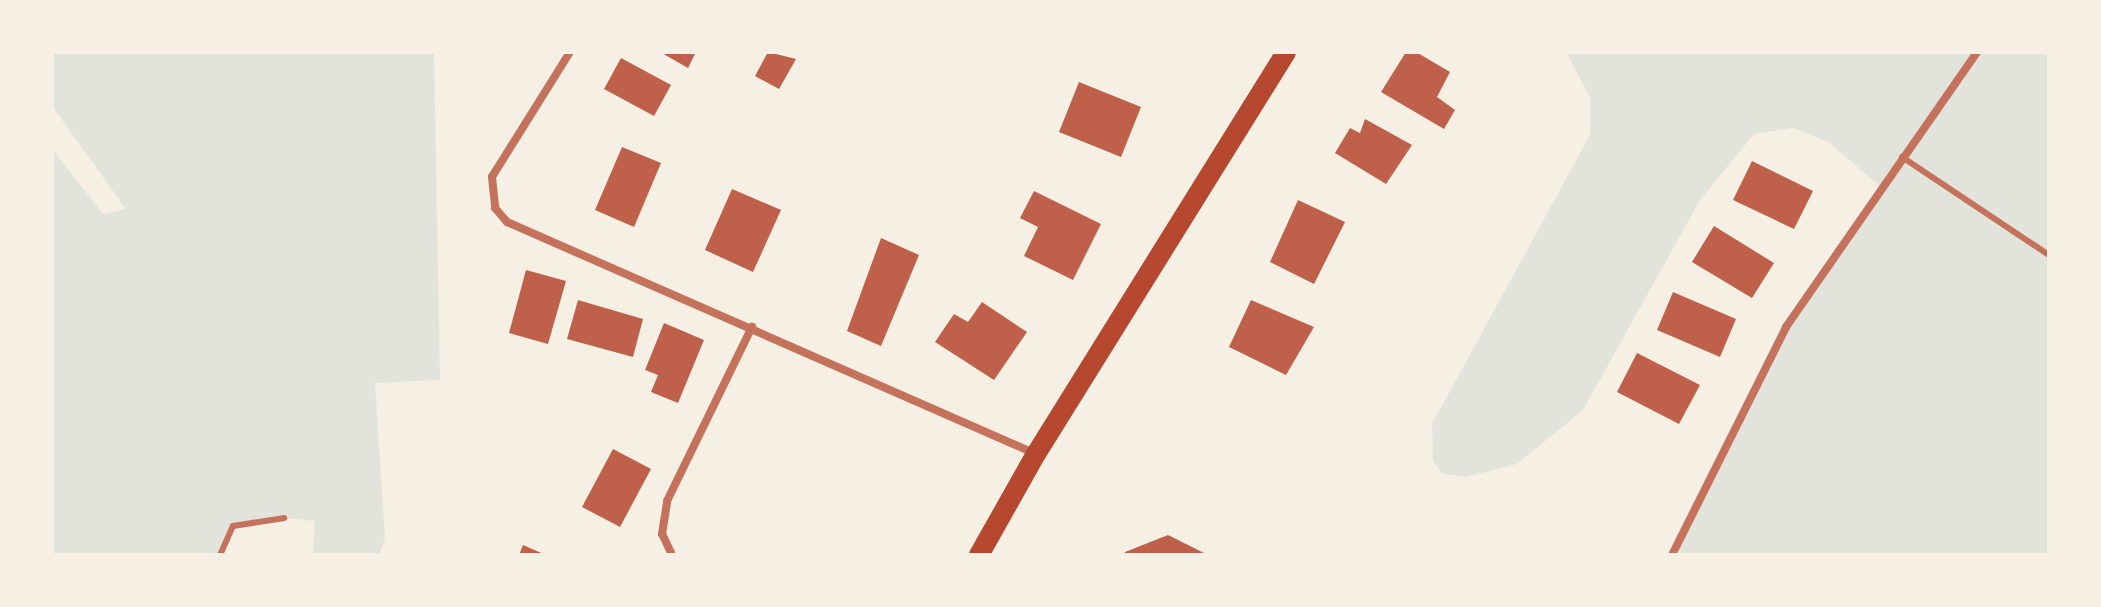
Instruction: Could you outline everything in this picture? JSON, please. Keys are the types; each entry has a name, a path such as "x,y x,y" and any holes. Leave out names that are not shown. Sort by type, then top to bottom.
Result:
{"main road":[{"path":"979,555 1036,454 1286,52"}],"street":[{"path":"570,52 492,177 495,208 520,230 752,327 1036,454"},
{"path":"1672,555 1786,327 1977,52"},
{"path":"672,555 662,534 667,501 752,327"}],"lane":[{"path":"1902,157 2049,255"},
{"path":"220,555 233,526 284,518"}],"shaded area":[{"path":"52,52 434,52 440,380 375,383 385,538 379,555 313,554 315,521 284,518 233,526 220,555 52,555 52,149 103,214 126,209 52,106"},
{"path":"1566,52 2049,52 2049,555 1685,555 1675,548 1786,327 1881,187 1828,142 1793,128 1754,134 1700,200 1583,410 1517,464 1466,477 1441,473 1433,460 1432,424 1590,135 1591,99"}],"building":[{"path":"660,52 696,52 688,68"},
{"path":"768,52 796,59 779,89 755,76"},
{"path":"1406,52 1416,52 1450,72 1437,97 1455,110 1444,129 1381,92"},
{"path":"621,58 671,85 654,116 604,89"},
{"path":"1079,82 1141,107 1121,157 1059,132"},
{"path":"1365,119 1412,145 1386,184 1335,153 1350,128 1360,133"},
{"path":"622,147 661,163 634,227 595,210"},
{"path":"1752,161 1813,191 1794,229 1733,200"},
{"path":"732,189 781,210 753,272 705,250"},
{"path":"1034,191 1101,224 1073,280 1024,256 1038,227 1020,218"},
{"path":"1298,200 1345,222 1314,284 1270,262"},
{"path":"1714,226 1774,263 1752,298 1692,262"},
{"path":"881,238 919,255 881,346 847,331"},
{"path":"526,270 566,281 548,344 509,333"},
{"path":"1673,292 1736,319 1720,357 1657,330"},
{"path":"578,300 643,319 633,357 567,339"},
{"path":"1251,300 1314,327 1286,375 1229,347"},
{"path":"982,302 1027,332 994,380 935,342 954,314 968,322"},
{"path":"664,323 704,340 678,403 651,392 658,375 645,370"},
{"path":"1637,353 1700,385 1679,424 1617,392"},
{"path":"613,449 651,469 620,527 582,507"},
{"path":"1168,535 1208,555 1124,555 1125,552"},
{"path":"523,545 546,555 519,555"}]}
